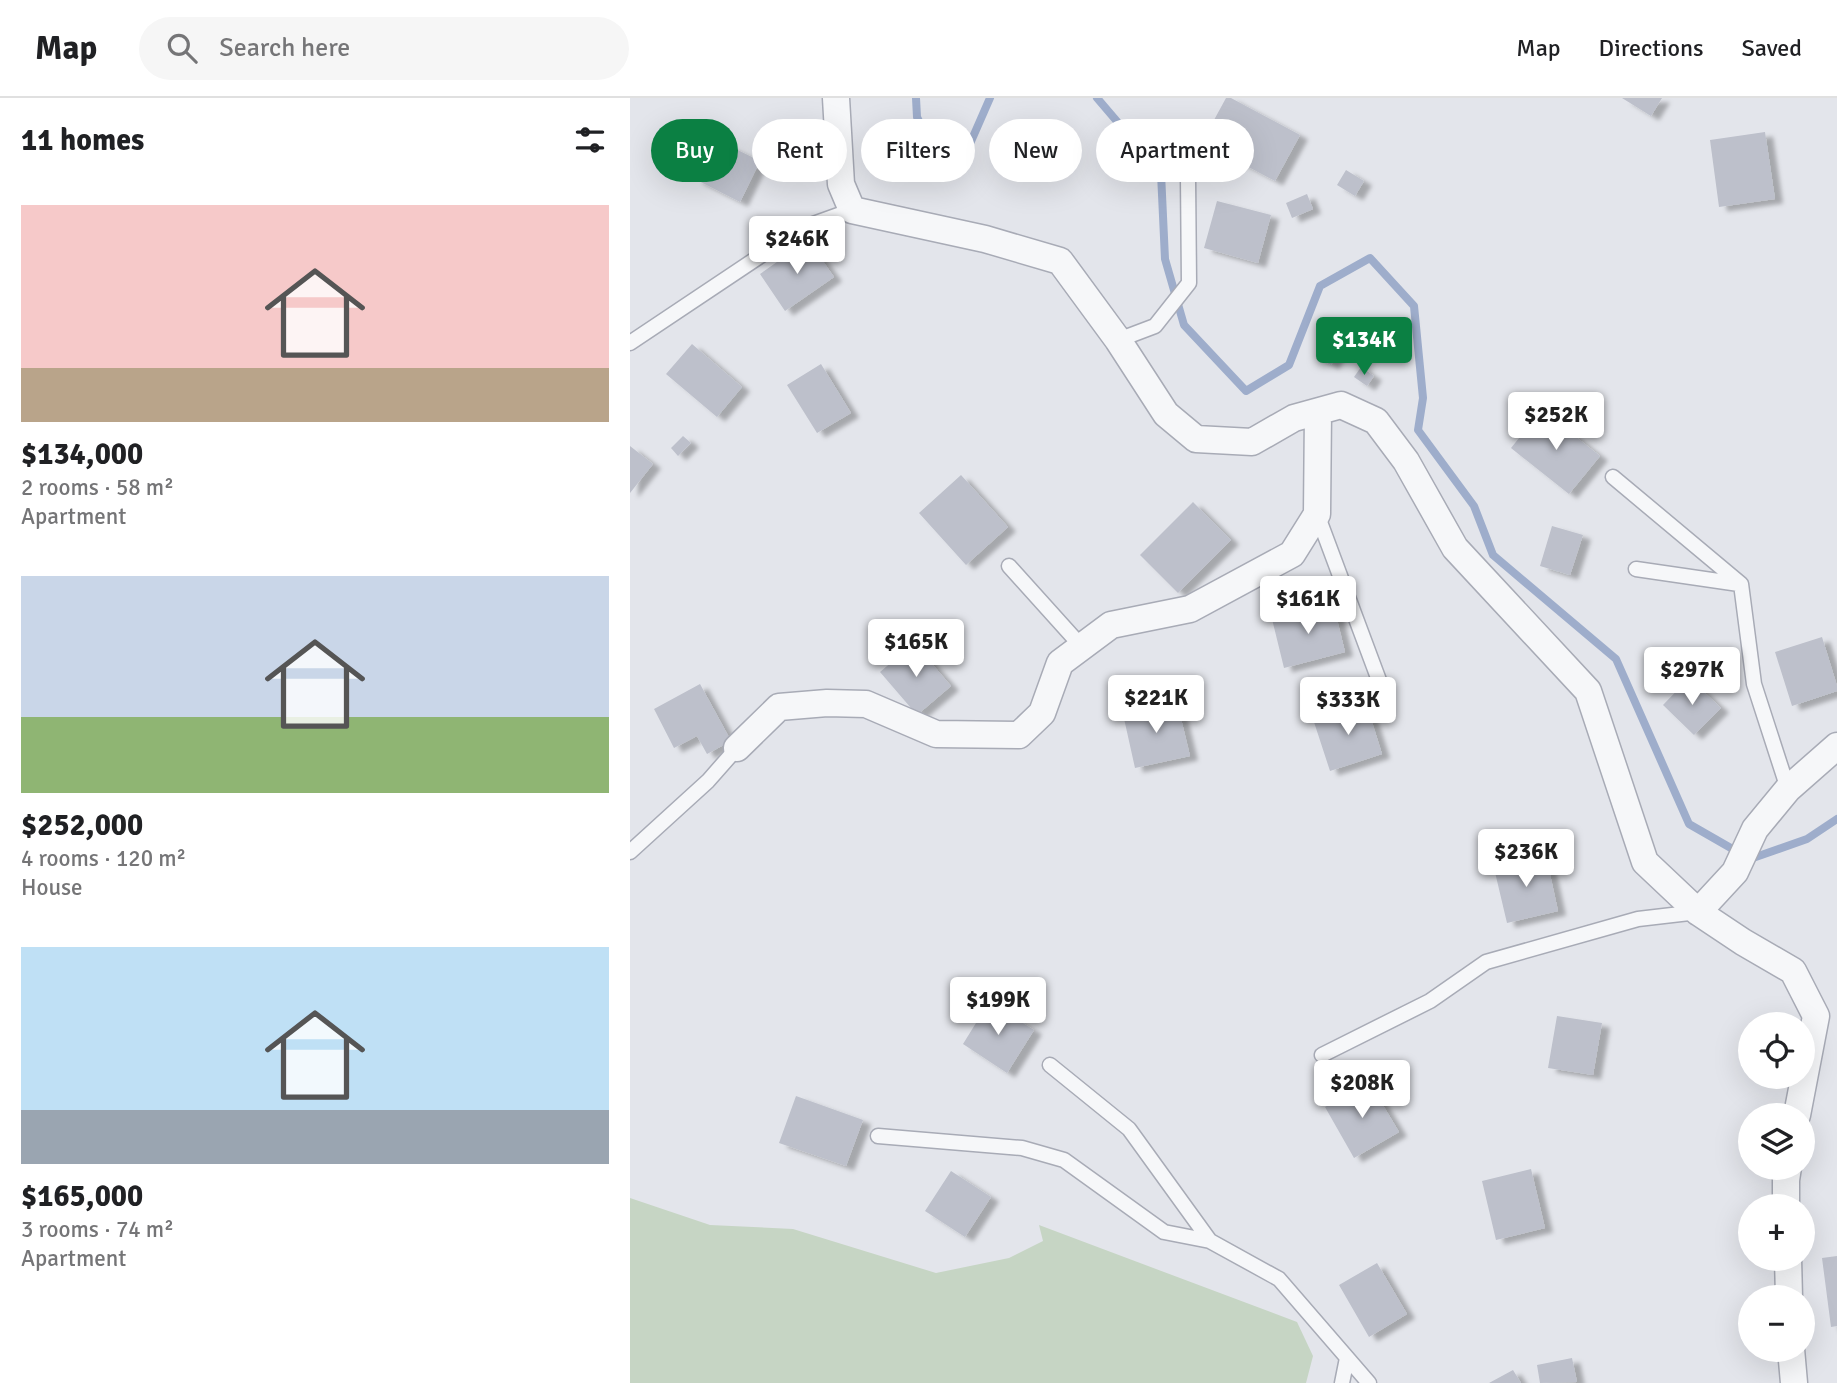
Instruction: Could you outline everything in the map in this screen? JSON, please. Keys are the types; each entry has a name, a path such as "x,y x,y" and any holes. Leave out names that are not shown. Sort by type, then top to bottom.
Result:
{"street":[{"path":"836,98 841,184 852,210 985,239 1060,261 1118,340 1166,414 1196,439 1252,442 1294,418 1341,405 1376,421 1406,461 1455,548 1588,691 1646,862 1698,912 1793,971 1816,1016 1799,1103"},
{"path":"737,748 779,707 827,703 866,704 936,734 1019,735 1042,713 1060,663 1111,625 1190,608 1292,554 1317,514 1318,412"},
{"path":"1698,912 1735,873 1755,829 1788,789 1837,746"},
{"path":"1792,1362 1794,1383"}],"lane":[{"path":"1118,340 1155,326 1189,283 1188,182"},
{"path":"630,343 802,228 852,210"},
{"path":"1613,477 1741,584 1754,684 1788,789"},
{"path":"1317,514 1380,683"},
{"path":"1009,566 1082,646"},
{"path":"1636,569 1741,584"},
{"path":"630,852 708,782 737,748"},
{"path":"1322,1055 1430,1002 1486,962 1638,919 1698,912"},
{"path":"1050,1065 1129,1129 1210,1241"},
{"path":"878,1136 1022,1148 1064,1160 1164,1232 1210,1241 1279,1279 1369,1383"},
{"path":"1342,1383 1347,1358"}],"green space":[{"path":"630,1198 710,1225 793,1229 936,1273 1009,1258 1043,1241 1039,1225 1297,1322 1313,1356 1306,1383 630,1383"}],"building":[{"path":"1226,98 1231,98 1300,135 1275,181 1254,170 1254,119 1215,119"},
{"path":"1622,98 1662,98 1651,116"},
{"path":"1765,132 1775,199 1719,207 1710,140"},
{"path":"738,150 752,157 752,177 740,202 701,182 738,182"},
{"path":"1346,170 1364,181 1355,196 1337,185"},
{"path":"1307,194 1313,209 1292,218 1286,203"},
{"path":"1217,201 1271,215 1258,263 1204,248"},
{"path":"808,240 834,277 785,311 760,274"},
{"path":"1326,341 1340,349 1331,365 1317,357"},
{"path":"692,344 742,387 717,417 666,374"},
{"path":"821,364 851,413 817,433 787,385"},
{"path":"1361,367 1374,376 1367,386 1354,377"},
{"path":"1542,410 1600,456 1569,494 1511,448"},
{"path":"683,436 691,443 678,456 671,448"},
{"path":"630,446 653,464 630,493"},
{"path":"961,475 1008,527 966,565 919,513"},
{"path":"1193,502 1231,540 1178,593 1140,555"},
{"path":"1552,526 1583,535 1570,575 1540,566"},
{"path":"1333,603 1345,652 1284,668 1272,619"},
{"path":"1822,637 1837,691 1792,706 1775,652"},
{"path":"914,643 951,686 917,715 880,672"},
{"path":"1689,678 1721,708 1694,735 1663,705"},
{"path":"700,684 731,741 707,754 697,736 674,748 654,709"},
{"path":"1177,702 1190,756 1135,768 1123,714"},
{"path":"1366,703 1382,754 1330,771 1313,719"},
{"path":"1546,856 1558,911 1507,923 1494,868"},
{"path":"989,1002 1034,1030 1007,1073 963,1044"},
{"path":"1557,1016 1602,1023 1593,1075 1548,1068"},
{"path":"1369,1082 1399,1132 1354,1158 1325,1107"},
{"path":"796,1096 863,1120 846,1166 779,1143"},
{"path":"1531,1169 1545,1228 1496,1240 1482,1181"},
{"path":"951,1171 991,1197 965,1237 925,1211"},
{"path":"1837,1256 1837,1326 1831,1327 1822,1258"},
{"path":"1377,1263 1407,1314 1369,1337 1339,1285"},
{"path":"1572,1358 1577,1382 1540,1383 1537,1365"},
{"path":"1513,1370 1521,1383 1489,1383"}],"waterway":[{"path":"916,98 917,117 942,170 969,146 990,98"},
{"path":"1097,98 1161,173 1165,259 1184,325 1246,391 1289,365 1320,286 1370,258 1414,306 1423,398 1418,430 1474,506 1493,555 1616,659 1689,824 1750,859 1807,839 1837,819"}]}
